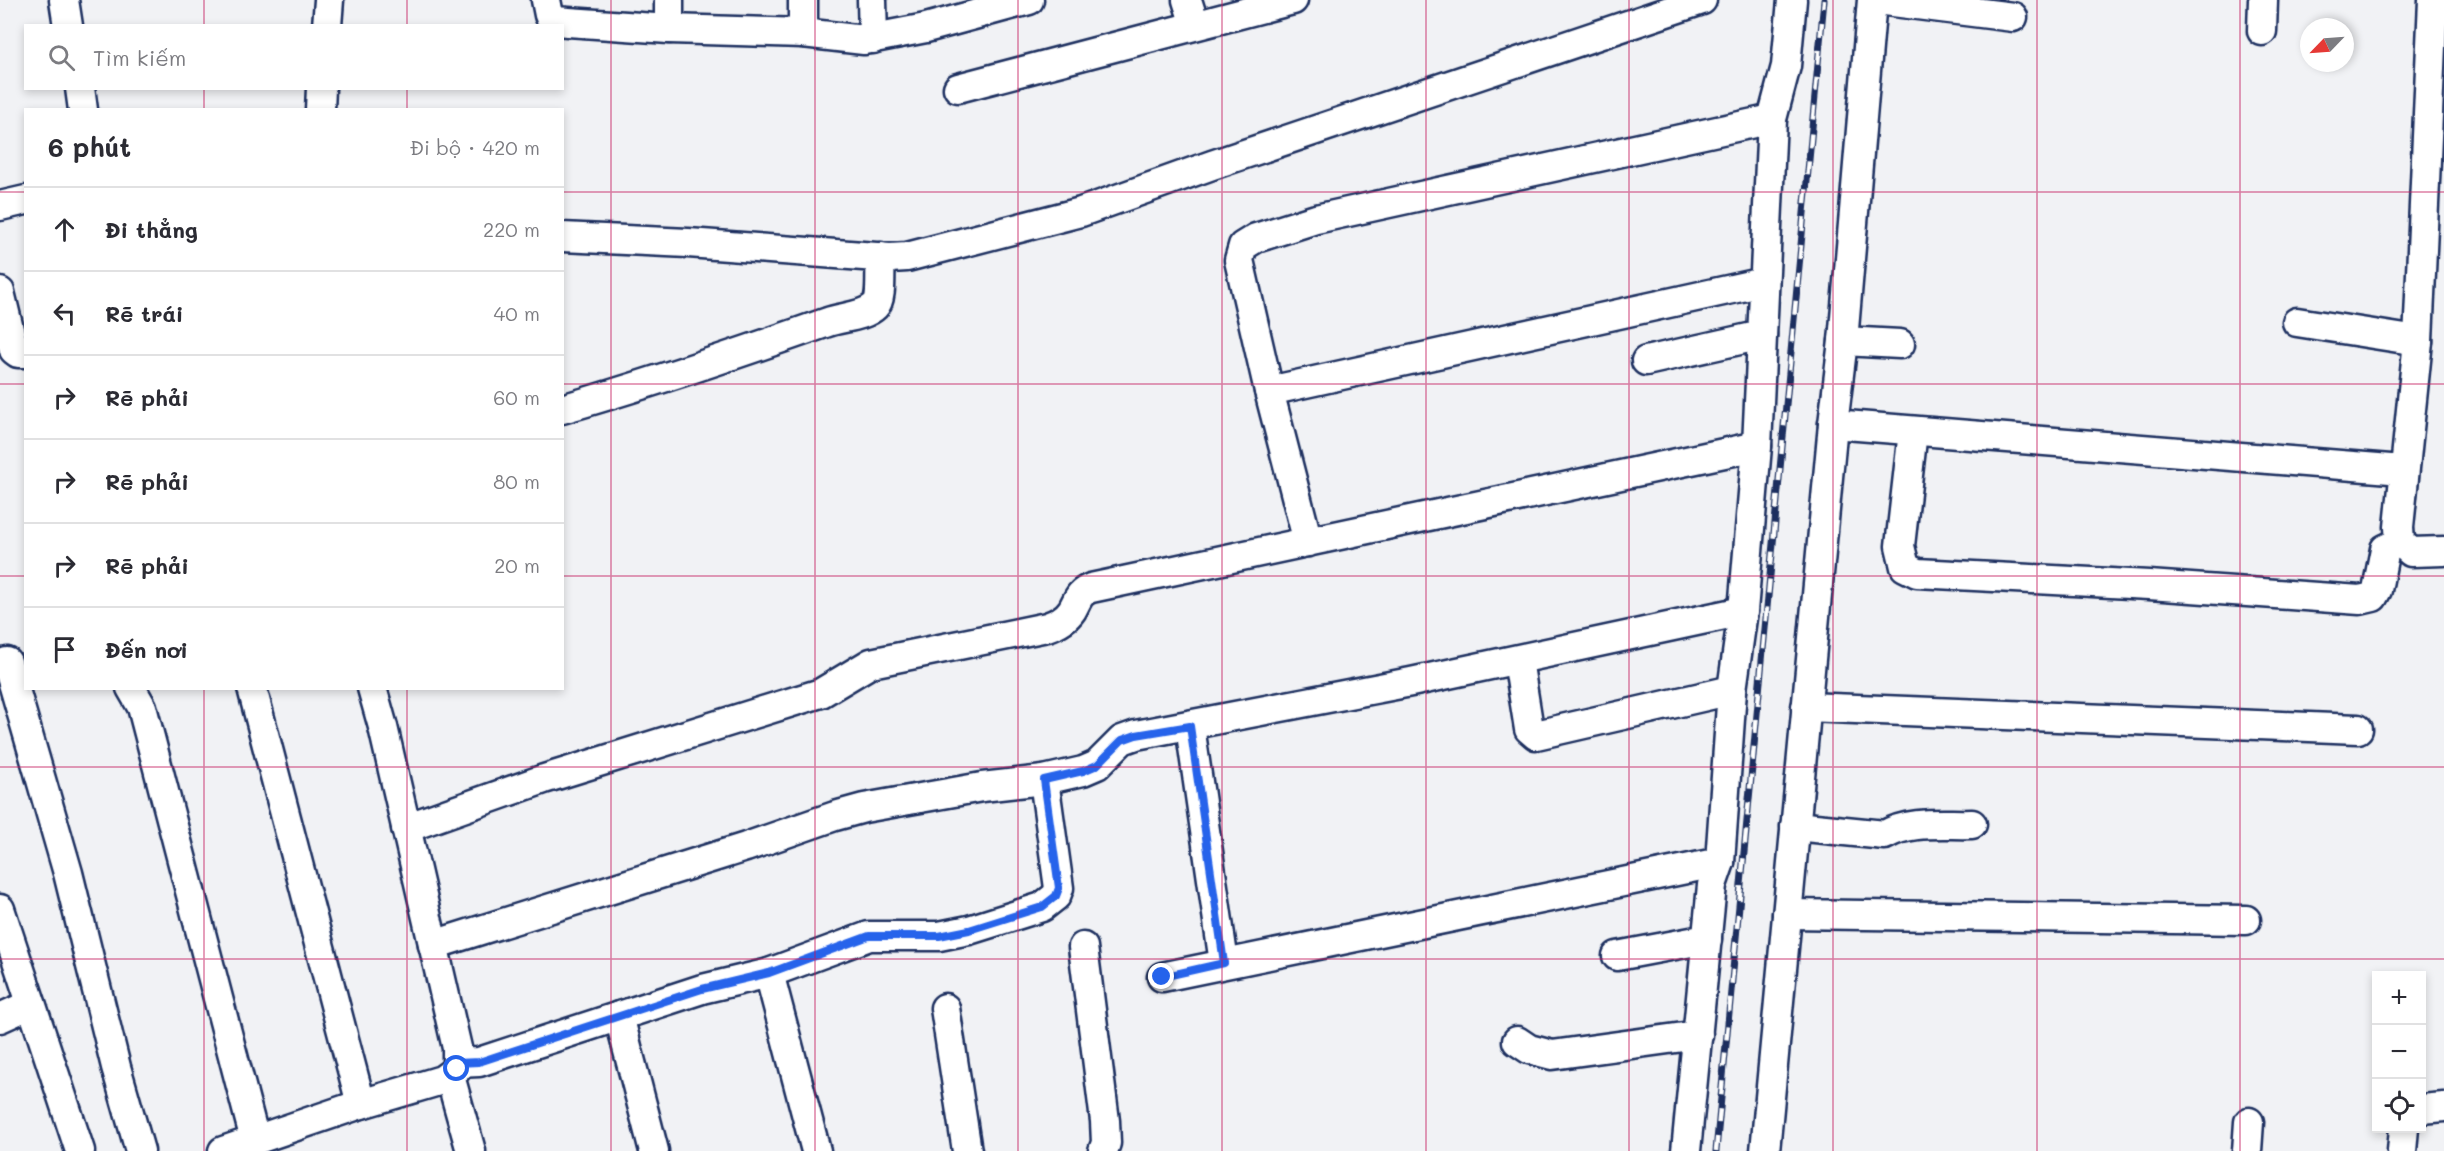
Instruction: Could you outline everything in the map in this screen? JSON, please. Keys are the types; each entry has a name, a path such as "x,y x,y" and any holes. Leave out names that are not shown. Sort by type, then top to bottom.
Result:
{"street":[{"path":"327,24 329,0"},
{"path":"546,0 549,15 556,21 669,29 803,33 845,39 873,39 1029,0"},
{"path":"669,0 669,29"},
{"path":"803,0 803,33"},
{"path":"872,0 873,39"},
{"path":"958,88 1191,13 1293,0"},
{"path":"564,237 700,243 881,257 918,255 1081,212 1212,165 1702,0"},
{"path":"1686,1151 1712,885 1720,862 1732,690 1743,611 1757,446 1772,119 1786,66 1792,0"},
{"path":"1765,1151 1833,424 1843,341 1872,0"},
{"path":"1877,0 2013,17"},
{"path":"2262,31 2263,0"},
{"path":"2433,0 2435,200 2403,470 2399,527 2400,542 2411,552 2444,551"},
{"path":"80,90 83,108"},
{"path":"320,108 321,90"},
{"path":"1308,542 1269,391 1239,260 1241,250 1248,242 1316,219 1772,119"},
{"path":"0,206 24,200"},
{"path":"564,408 684,373 833,320 864,313 876,306 879,298 881,257"},
{"path":"1269,391 1764,282"},
{"path":"0,292 14,350 24,353"},
{"path":"2297,322 2418,341"},
{"path":"1646,361 1762,335"},
{"path":"1843,341 1900,344"},
{"path":"1833,424 2403,470"},
{"path":"1913,431 1900,546 1905,567 1917,573 2149,585 2360,600 2373,597 2377,590 2385,549 2400,542"},
{"path":"406,828 544,779 821,693 871,663 1047,627 1071,612 1078,596 1091,588 1757,446"},
{"path":"433,945 864,808 982,787 1044,780 1083,771 1097,765 1122,740 1136,735 1518,660 1743,611"},
{"path":"11,660 68,873 116,1067 140,1151"},
{"path":"1518,660 1529,729 1534,735 1732,690"},
{"path":"132,690 142,707 255,1140"},
{"path":"253,690 361,1104"},
{"path":"373,690 458,1048 454,1070 471,1151"},
{"path":"1807,697 1928,696"},
{"path":"1807,697 2358,729"},
{"path":"1190,726 1224,963"},
{"path":"223,1151 454,1070 702,989 769,973 869,936 939,936 1036,909 1050,902 1059,888 1044,780"},
{"path":"1795,826 1885,835 1906,826 1972,825"},
{"path":"1162,977 1720,862"},
{"path":"0,909 80,1151"},
{"path":"1787,914 2246,920"},
{"path":"1617,956 1707,939"},
{"path":"1083,947 1105,1121 1104,1151"},
{"path":"769,973 816,1151"},
{"path":"0,1018 32,1004"},
{"path":"945,1008 967,1151"},
{"path":"619,1016 654,1151"},
{"path":"1517,1041 1529,1049 1552,1055 1698,1035"},
{"path":"2426,1109 2444,1107"},
{"path":"2247,1151 2249,1122"},
{"path":"2402,1151 2404,1133"}],"railway":[{"path":"1716,1151 1824,0"}],"route":[{"path":"457,1069 457,1063 465,1065 479,1062 702,989 769,973 869,936 939,936 969,930 1042,907 1056,896 1059,888 1044,780 1083,771 1097,765 1122,740 1136,735 1190,726 1224,963 1162,977"}]}
